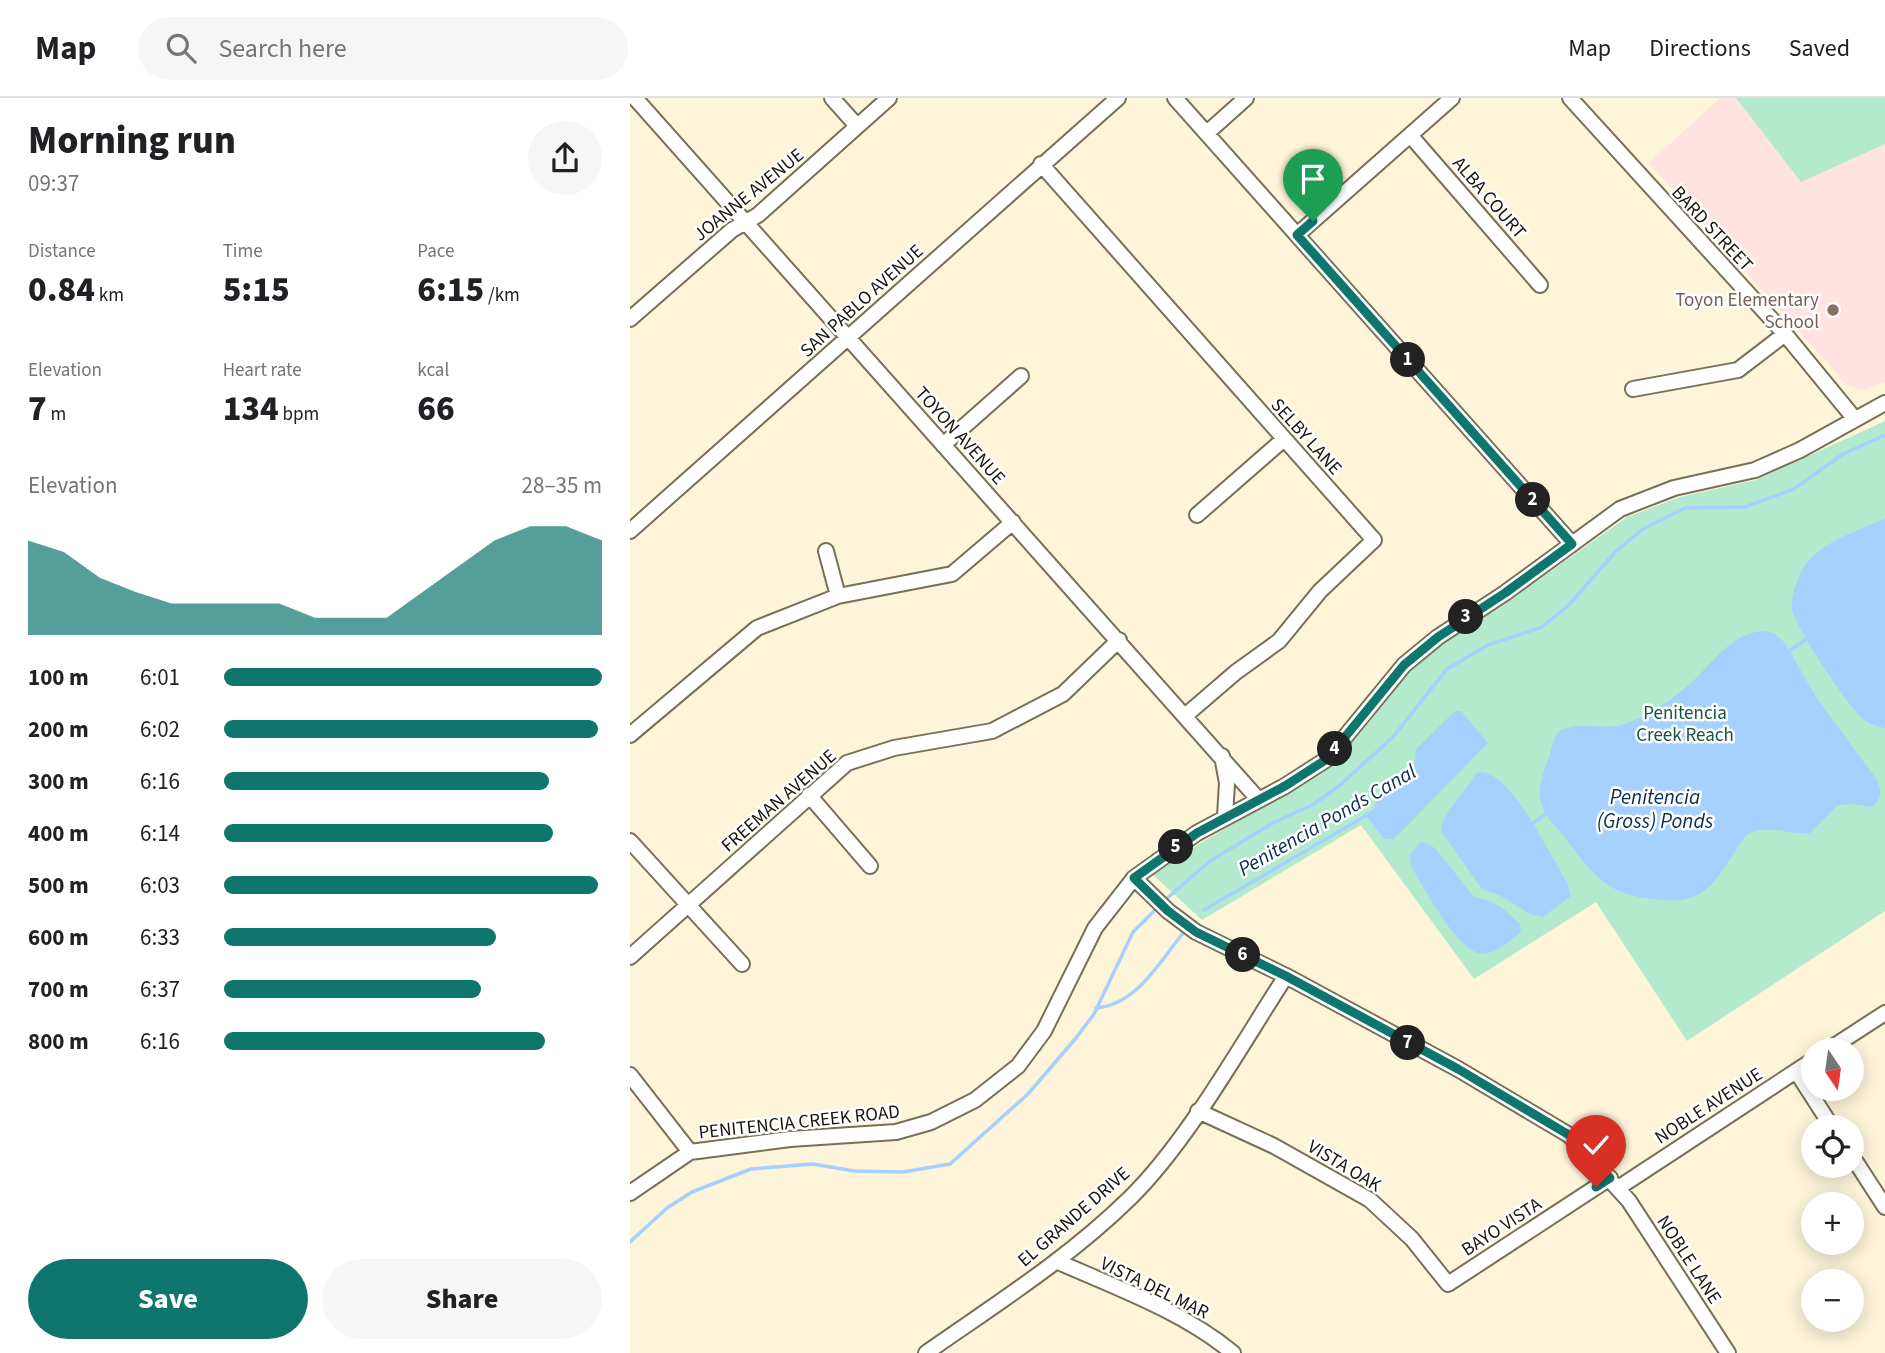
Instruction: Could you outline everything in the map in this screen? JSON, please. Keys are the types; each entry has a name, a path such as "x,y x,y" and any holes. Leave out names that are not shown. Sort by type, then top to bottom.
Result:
{"street":[{"name":"TOYON AVENUE","path":"635,98 1222,754 1258,799"},
{"path":"832,98 857,127"},
{"name":"JOANNE AVENUE","path":"630,320 732,230 758,215 889,98"},
{"name":"SAN PABLO AVENUE","path":"630,531 1118,98"},
{"path":"1175,98 1572,544"},
{"path":"1207,133 1246,98"},
{"path":"1297,235 1452,98"},
{"name":"BARD STREET","path":"1570,98 1785,334 1854,418"},
{"name":"ALBA COURT","path":"1410,135 1540,285"},
{"name":"SELBY LANE","path":"1041,164 1374,540 1320,591 1279,641 1236,672 1186,715"},
{"path":"1633,388 1738,370 1785,334"},
{"path":"943,445 1021,376"},
{"name":"PENITENCIA CREEK ROAD","path":"630,1193 690,1152 790,1139 896,1132 931,1122 975,1100 1018,1066 1044,1031 1095,928 1134,878 1225,816 1327,759 1404,665 1438,637 1505,593 1620,509 1674,488 1755,470 1800,450 1885,403"},
{"path":"1197,515 1284,439"},
{"path":"630,734 757,628 838,596 952,573 1013,522"},
{"path":"826,551 838,596"},
{"name":"FREEMAN AVENUE","path":"630,957 847,763 894,748 992,731 1063,694 1119,640"},
{"path":"1222,754 1227,783 1225,816"},
{"path":"809,795 870,866"},
{"path":"630,841 742,964"},
{"path":"1134,878 1168,911 1196,932 1286,976 1480,1081 1569,1135 1614,1183"},
{"name":"EL GRANDE DRIVE","path":"926,1353 1056,1261 1131,1197 1198,1111 1286,976"},
{"path":"1846,1038 1885,1013"},
{"name":"NOBLE AVENUE","path":"1614,1183 1801,1068"},
{"path":"1796,1071 1824,1115"},
{"path":"630,1075 690,1152"},
{"name":"VISTA OAK","path":"1198,1111 1274,1146 1370,1200 1412,1239 1448,1284"},
{"path":"1864,1175 1885,1207"},
{"name":"BAYO VISTA","path":"1448,1284 1614,1183"},
{"name":"NOBLE LANE","path":"1614,1183 1728,1353"},
{"name":"VISTA DEL MAR","path":"1056,1261 1174,1314 1213,1337 1233,1353"}],"shaded area":[{"name":"Toyon Elementary School","path":"1720,98 1885,98 1885,382 1862,390 1847,385 1649,163"}],"green space":[{"path":"1736,98 1885,98 1885,144 1801,182"},
{"name":"Penitencia Creek Reach","path":"1885,421 1885,911 1687,1041 1596,902 1474,979 1361,825 1202,920 1151,873 1330,766 1358,736 1413,667 1441,644 1502,606 1627,517 1680,497 1756,480"}],"water":[{"path":"1885,518 1885,728 1864,719 1845,698 1802,631 1792,604 1801,573 1814,556 1832,542"},
{"name":"Penitencia (Gross) Ponds","path":"1752,633 1774,633 1785,643 1816,697 1877,780 1880,791 1878,801 1872,807 1838,805 1810,833 1766,829 1750,833 1709,887 1690,898 1643,898 1615,889 1586,864 1543,808 1540,786 1555,737 1565,728 1618,726 1643,716 1684,689 1732,643"},
{"path":"1455,711 1461,711 1488,743 1394,839 1384,839 1365,814 1374,809 1377,798 1415,762 1416,749"},
{"name":"Penitencia (Gross) Ponds","path":"1482,772 1494,777 1519,802 1567,882 1571,896 1543,917 1530,914 1499,895 1482,889 1441,831 1449,810 1475,774"},
{"path":"1421,841 1435,848 1474,897 1494,903 1504,910 1520,924 1521,932 1489,953 1478,953 1469,948 1440,915 1411,866 1410,855"}],"waterway":[{"path":"1164,901 1210,861 1273,823 1314,804 1339,786 1393,737 1447,669 1488,645 1542,627 1568,606 1616,551 1643,529 1685,508 1745,507 1794,489 1843,454 1885,435"},
{"name":"Penitencia Ponds Canal","path":"1788,652 1808,638"},
{"name":"Penitencia Ponds Canal","path":"1530,825 1549,812"},
{"name":"Penitencia Ponds Canal","path":"1204,910 1369,814"},
{"path":"630,1242 667,1208 692,1192 751,1169 813,1164 854,1171 903,1172 950,1164 1028,1094 1076,1038 1094,1014 1133,932 1158,907"},
{"name":"Penitencia Ponds Canal","path":"1096,1008 1111,1005 1136,990 1184,932"}],"place":[{"name":"Toyon Elementary School","path":"1833,310"}],"route":[{"path":"1313,221 1297,235 1572,544 1438,637 1404,665 1327,759 1285,786 1197,833 1134,878 1168,911 1196,932 1286,976 1458,1069 1569,1135 1610,1178 1596,1187"}]}
